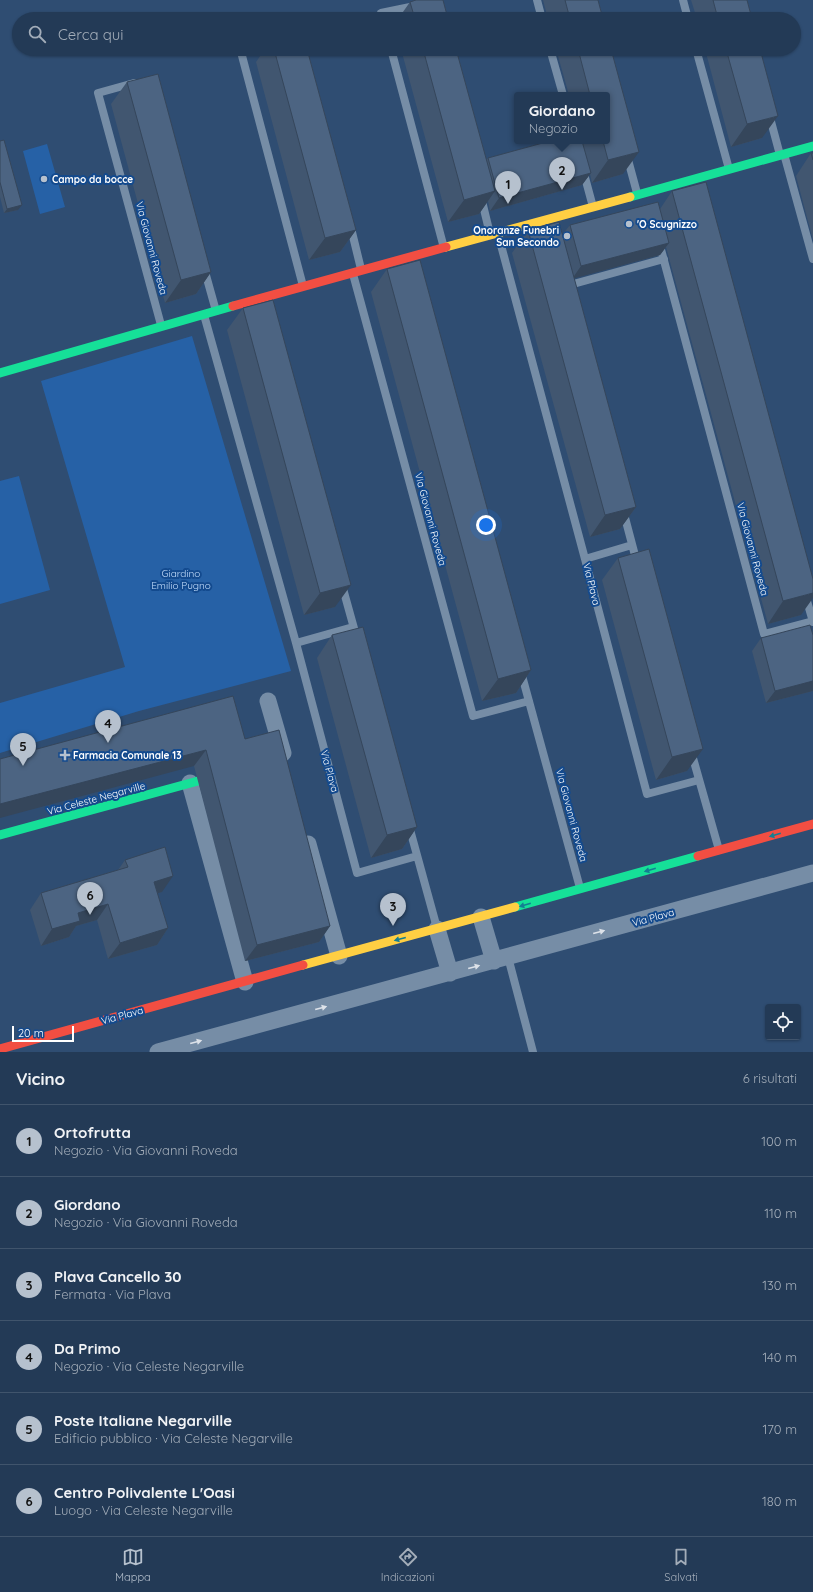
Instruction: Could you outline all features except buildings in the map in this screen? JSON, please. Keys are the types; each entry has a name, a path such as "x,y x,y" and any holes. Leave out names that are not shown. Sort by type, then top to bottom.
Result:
{"street":[{"path":"0,373 204,314 263,302 303,287 357,272 409,262 444,248 548,224 593,207 637,196 648,196 693,184 729,170 813,146"},
{"path":"268,701 283,762"},
{"path":"194,782 245,982"},
{"name":"Via Celeste Negarville","path":"0,836 194,782"},
{"name":"Via Plava","path":"0,1049 813,824"},
{"path":"304,827 339,956"},
{"name":"Via Plava","path":"158,1052 813,873"},
{"path":"481,917 501,959"},
{"path":"437,929 450,973"}],"lane":[{"path":"537,0 540,12"},
{"path":"683,0 686,12"},
{"path":"386,12 426,4"},
{"path":"242,56 303,287"},
{"path":"393,56 444,248"},
{"path":"552,56 562,92"},
{"path":"698,56 729,170"},
{"name":"Via Giovanni Roveda","path":"145,80 98,93 162,326"},
{"path":"766,102 813,260"},
{"path":"625,149 637,196"},
{"path":"581,163 593,207"},
{"path":"479,191 495,235 585,559"},
{"name":"Via Giovanni Roveda","path":"348,218 357,272 474,716 529,701"},
{"name":"Via Giovanni Roveda","path":"656,230 764,634 813,622 802,583"},
{"path":"202,258 216,311"},
{"path":"564,287 664,259"},
{"path":"204,314 296,643 353,627"},
{"path":"620,500 639,568"},
{"name":"Via Plava","path":"632,545 585,559 647,794 699,780"},
{"path":"339,573 360,650"},
{"name":"Via Plava","path":"296,643 357,873 417,856"},
{"name":"Via Giovanni Roveda","path":"519,663 581,889"},
{"path":"688,742 719,850"},
{"path":"406,818 437,929"},
{"path":"501,959 534,1052"}],"green space":[{"name":"Campo da bocce","path":"47,144 65,207 40,214 23,151"},
{"name":"Giardino Emilio Pugno","path":"192,336 291,671 139,711 0,753 0,703 125,667 41,381"},
{"path":"19,476 50,590 0,604 0,481"}],"traffic: fast":[{"path":"630,197 813,146"},
{"path":"0,373 233,306"},
{"path":"0,835 198,781"},
{"path":"515,907 698,856"}],"traffic: slow":[{"path":"446,247 630,197"},
{"path":"303,965 515,907"}],"traffic: jam":[{"path":"233,306 446,247"},
{"path":"698,856 813,824"},
{"path":"0,1049 303,965"}],"place":[{"name":"Campo da bocce","path":"44,179"},
{"name":"Giordano","path":"562,190"},
{"name":"Ortofrutta","path":"508,204"},
{"name":"'O Scugnizzo","path":"629,224"},
{"name":"Onoranze Funebri San Secondo","path":"567,236"},
{"name":"Da Primo","path":"108,743"},
{"name":"Farmacia Comunale 13","path":"65,755"},
{"name":"Poste Italiane Negarville","path":"23,766"},
{"name":"Centro Polivalente L'Oasi","path":"90,915"},
{"name":"Plava Cancello 30","path":"393,926"}]}
